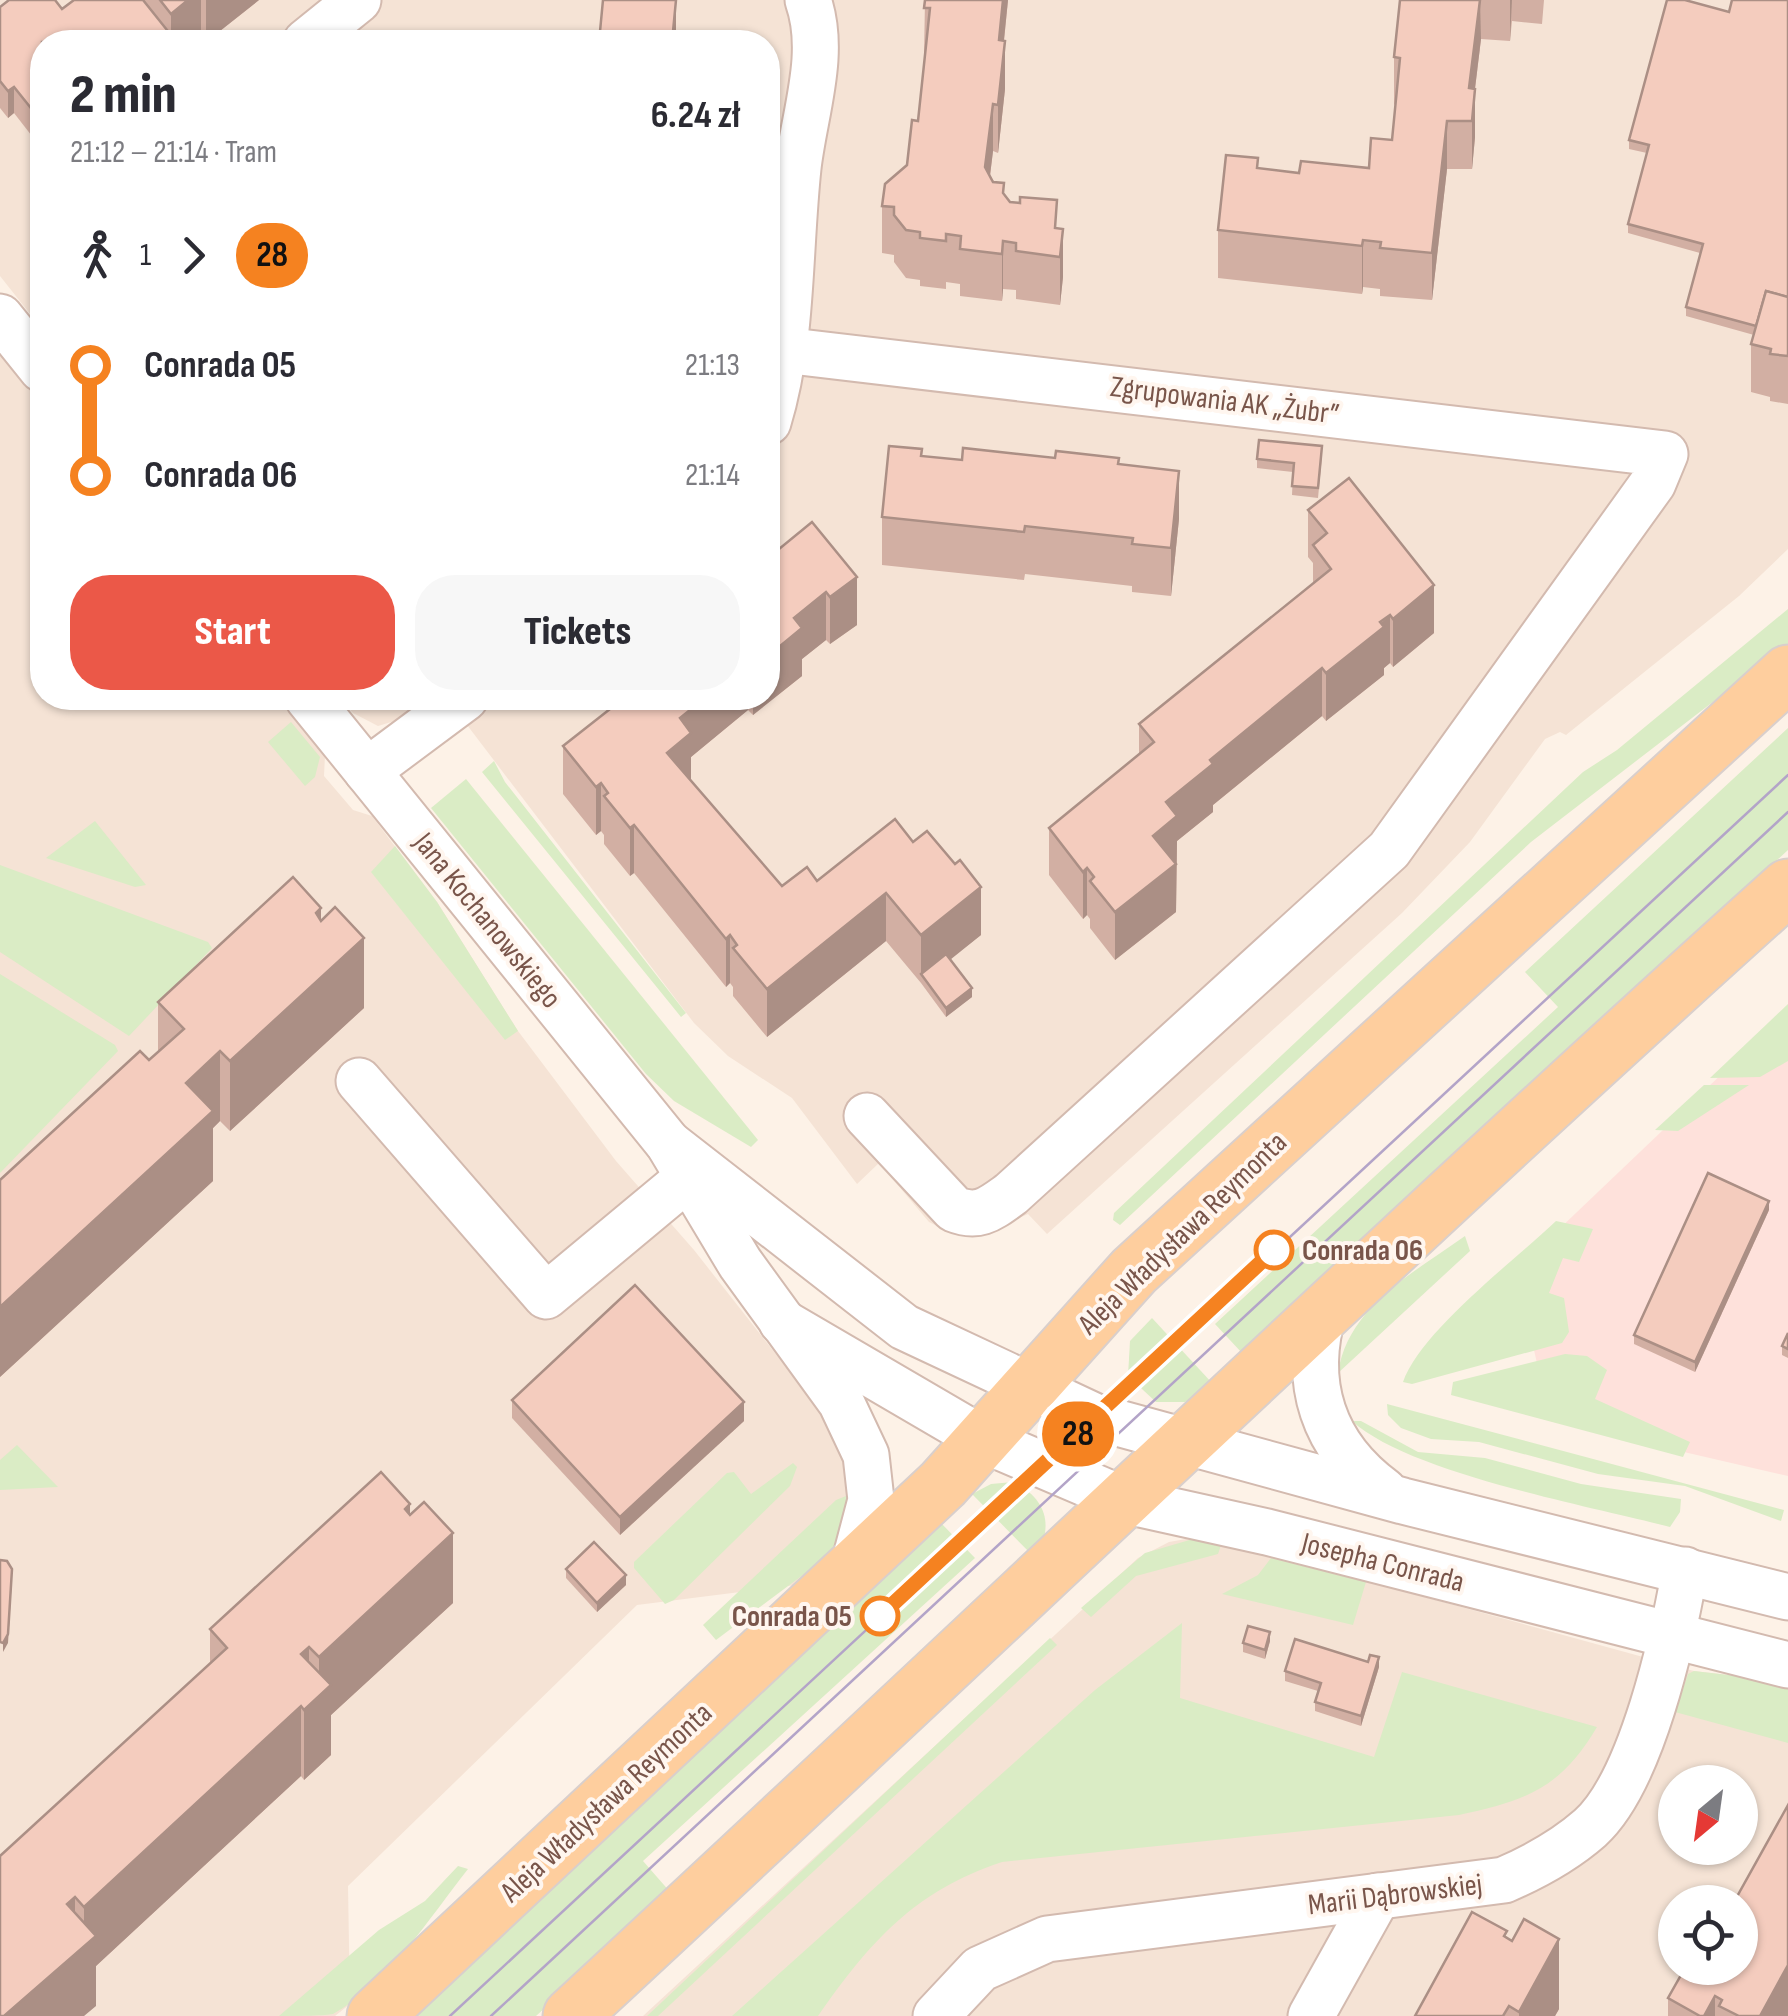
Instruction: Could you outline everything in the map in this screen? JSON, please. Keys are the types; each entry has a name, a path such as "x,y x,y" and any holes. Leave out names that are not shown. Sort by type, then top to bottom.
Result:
{"main road":[{"name":"Aleja Władysława Reymonta","path":"375,2016 852,1572 984,1440 1134,1272 1788,673"},
{"path":"572,2016 1127,1501 1324,1310 1788,887"}],"street":[{"path":"321,30 358,0"},
{"path":"780,307 816,54 808,0"},
{"path":"0,317 30,354"},
{"name":"Zgrupowania AK „Żubr”","path":"780,347 1666,454 1653,483 1389,850 1010,1194 985,1213 970,1215 954,1209 867,1116"},
{"name":"Jana Kochanowskiego","path":"318,710 679,1160 782,1322 984,1440"},
{"path":"367,771 450,710"},
{"path":"358,1081 546,1296 679,1160"},
{"name":"Jana Kochanowskiego","path":"679,1160 904,1328 1030,1387"},
{"path":"1324,1310 1314,1368 1324,1421 1340,1451 1360,1473 1403,1502"},
{"path":"782,1322 841,1402 866,1456 871,1500 852,1572"},
{"path":"1030,1387 1123,1428 1788,1597"},
{"name":"Josepha Conrada","path":"984,1440 1041,1468 1127,1501 1267,1532 1788,1664"},
{"name":"Marii Dąbrowskiej","path":"936,2016 980,1969 1047,1939 1504,1880 1591,1827 1629,1764 1674,1636 1685,1570"},
{"path":"1311,2016 1378,1896"}],"shaded area":[{"path":"0,0 787,0 793,10 780,162 780,30 30,30 30,314 0,276"},
{"path":"829,0 1788,0 1788,549 1739,596 1566,735 1560,732 1545,739 1470,842 1402,913 1047,1234 1028,1214 982,1235 963,1236 945,1230 929,1222 879,1163 857,1184 792,1098 728,1056 694,1023 464,721 478,710 780,710 783,421"},
{"path":"0,352 30,390 30,710 289,710 325,755 324,776 353,810 372,816 437,902 518,1031 616,1161 694,1250 837,1432 850,1461 853,1505 822,1566 796,1585 637,1605 348,1886 350,2004 335,2016 0,2016"},
{"path":"350,710 412,710 401,719 378,726"},
{"path":"1788,1011 1788,1476 1550,1421 1516,1270"},
{"path":"1203,1536 1694,1671 1788,1682 1788,2016 643,2016 1138,1558 1169,1542"}],"green space":[{"path":"1788,609 1788,644 1531,842 1120,1225 1113,1220 1114,1213 1583,772 1617,750"},
{"path":"291,722 320,757 315,777 305,786 268,742"},
{"path":"1788,728 1788,850 1242,1353 1215,1324 1558,1007 1525,972"},
{"path":"494,761 505,782 686,1013 681,1017 482,772"},
{"path":"466,779 758,1140 751,1147 674,1101 646,1074 431,808"},
{"path":"95,821 146,885 135,887 46,858"},
{"path":"395,846 437,902 518,1031 505,1040 371,872"},
{"path":"0,865 208,942 212,948 129,1036 0,952"},
{"path":"0,974 115,1045 118,1051 0,1173"},
{"path":"1788,1004 1788,1061 1760,1077 1710,1078"},
{"path":"1704,1085 1749,1085 1678,1131 1655,1130"},
{"path":"1556,1221 1593,1229 1579,1262 1563,1258 1549,1293 1564,1298 1569,1332 1562,1343 1412,1384 1403,1382 1413,1362 1448,1319"},
{"path":"1465,1236 1470,1251 1338,1373 1344,1349 1369,1310 1405,1278"},
{"path":"1152,1318 1212,1383 1185,1402 1156,1402 1128,1376 1130,1341"},
{"path":"1565,1354 1587,1356 1607,1370 1595,1399 1690,1442 1683,1457 1451,1395 1453,1382"},
{"path":"1387,1404 1784,1510 1781,1521 1685,1486 1598,1474 1479,1442 1431,1439 1401,1428 1388,1415"},
{"path":"1352,1421 1361,1421 1418,1452 1485,1458 1581,1484 1681,1499 1680,1512 1670,1527 1502,1486 1414,1457"},
{"path":"17,1445 58,1487 0,1490 0,1460"},
{"path":"793,1463 797,1467 790,1486 674,1600 665,1604 634,1568 634,1562 727,1473 734,1472 751,1494"},
{"path":"1013,1482 1033,1496 1044,1514 1045,1535 1035,1558 972,1494 991,1484"},
{"path":"856,1492 835,1551 716,1640 703,1625 836,1500"},
{"path":"941,1523 975,1558 643,1861 671,1893 536,2016 410,2016"},
{"path":"1193,1539 1222,1542 1218,1554 1136,1576 1091,1617 1081,1608 1145,1553"},
{"path":"1271,1558 1366,1582 1353,1625 1222,1594 1258,1575"},
{"path":"1182,1623 1180,1698 1374,1757 1402,1672 1597,1727 1570,1765 1540,1789 1483,1810 1002,1862 943,1888 896,1922 856,1965 818,2016 732,2016 1095,1690"},
{"path":"1050,1638 1057,1645 658,2016 647,2016"},
{"path":"1694,1671 1788,1682 1788,1743 1675,1712 1688,1674"},
{"path":"458,1866 468,1869 372,1986 333,2014 279,2016 379,1930 425,1901"}],"building":[{"path":"9,0 55,0 62,9 74,0 143,0 167,30 30,30 30,107 14,87 8,91 0,81 0,7"},
{"path":"160,0 188,0 171,14"},
{"path":"603,0 676,0 673,30 600,30"},
{"path":"925,0 1003,0 999,40 1005,41 998,105 993,104 985,167 993,182 1004,183 1003,193 1010,202 1020,203 1020,197 1057,200 1055,228 1063,229 1060,257 1016,251 1016,243 1003,241 1002,254 960,249 961,236 946,234 946,241 920,238 920,232 906,230 894,215 894,207 882,206 885,184 907,165 912,120 918,121 930,8 924,8"},
{"path":"1400,0 1480,0 1469,88 1475,89 1472,121 1447,121 1432,253 1380,248 1381,242 1363,240 1362,246 1218,230 1226,155 1258,158 1257,168 1299,173 1301,161 1369,168 1371,138 1392,140 1400,58 1394,57"},
{"path":"1667,0 1685,0 1729,12 1732,0 1788,0 1788,297 1766,291 1756,326 1686,307 1703,244 1628,224 1649,145 1629,140"},
{"path":"1766,291 1788,297 1788,356 1770,354 1771,349 1751,344"},
{"path":"1259,440 1322,446 1318,488 1292,486 1294,463 1257,459"},
{"path":"889,446 922,449 921,456 962,460 963,448 1055,458 1056,451 1119,458 1118,464 1179,471 1171,548 1132,544 1133,538 1025,526 1024,532 882,517"},
{"path":"1349,478 1434,585 1393,619 1390,615 1380,622 1384,627 1326,673 1322,668 1210,760 1213,764 1166,802 1177,816 1153,836 1176,864 1115,912 1090,881 1094,877 1087,868 1083,872 1049,828 1154,742 1139,724 1331,569 1313,545 1327,533 1308,510"},
{"path":"812,522 857,577 830,597 826,592 794,618 802,628 780,646 780,548"},
{"path":"609,710 690,710 680,718 691,733 667,753 782,886 807,867 817,881 895,819 913,842 927,831 955,864 960,860 981,887 921,935 886,893 767,989 733,948 737,945 730,935 726,939 634,825 630,828 604,796 608,793 601,783 596,787 563,746"},
{"path":"293,877 321,908 316,913 321,921 335,907 364,938 230,1061 220,1051 186,1083 213,1111 0,1307 0,1180 140,1051 149,1060 184,1029 158,1002"},
{"path":"946,954 972,988 946,1008 921,974"},
{"path":"1708,1173 1769,1201 1695,1362 1634,1335"},
{"path":"635,1285 744,1402 620,1517 512,1400"},
{"path":"381,1472 410,1504 405,1509 410,1515 424,1502 453,1533 319,1657 309,1647 301,1654 331,1685 304,1710 301,1706 84,1907 75,1897 67,1904 96,1936 0,2016 0,1856 227,1648 210,1629"},
{"path":"594,1542 626,1575 597,1603 566,1569"},
{"path":"0,1560 7,1561 12,1569 8,1634 3,1643 0,1642"},
{"path":"1248,1626 1270,1632 1265,1650 1243,1643"},
{"path":"1295,1639 1368,1662 1370,1655 1379,1657 1361,1716 1315,1702 1321,1683 1285,1671"},
{"path":"1788,1805 1788,1965 1760,2016 1739,2016 1719,2006 1722,2000 1715,1996 1704,2016 1700,2016 1668,1998 1675,1985 1758,1985 1758,1885 1743,1885"},
{"path":"1472,1912 1507,1931 1504,1936 1512,1941 1524,1919 1559,1939 1519,2012 1509,2006 1503,2016 1415,2016"}],"tram line":[{"path":"450,2016 1788,775"},
{"path":"491,2016 1788,812"},
{"name":"28","path":"880,1616 1274,1250"}],"place":[{"name":"Conrada 06","path":"1274,1250"},
{"name":"Conrada 05","path":"880,1616"}]}
